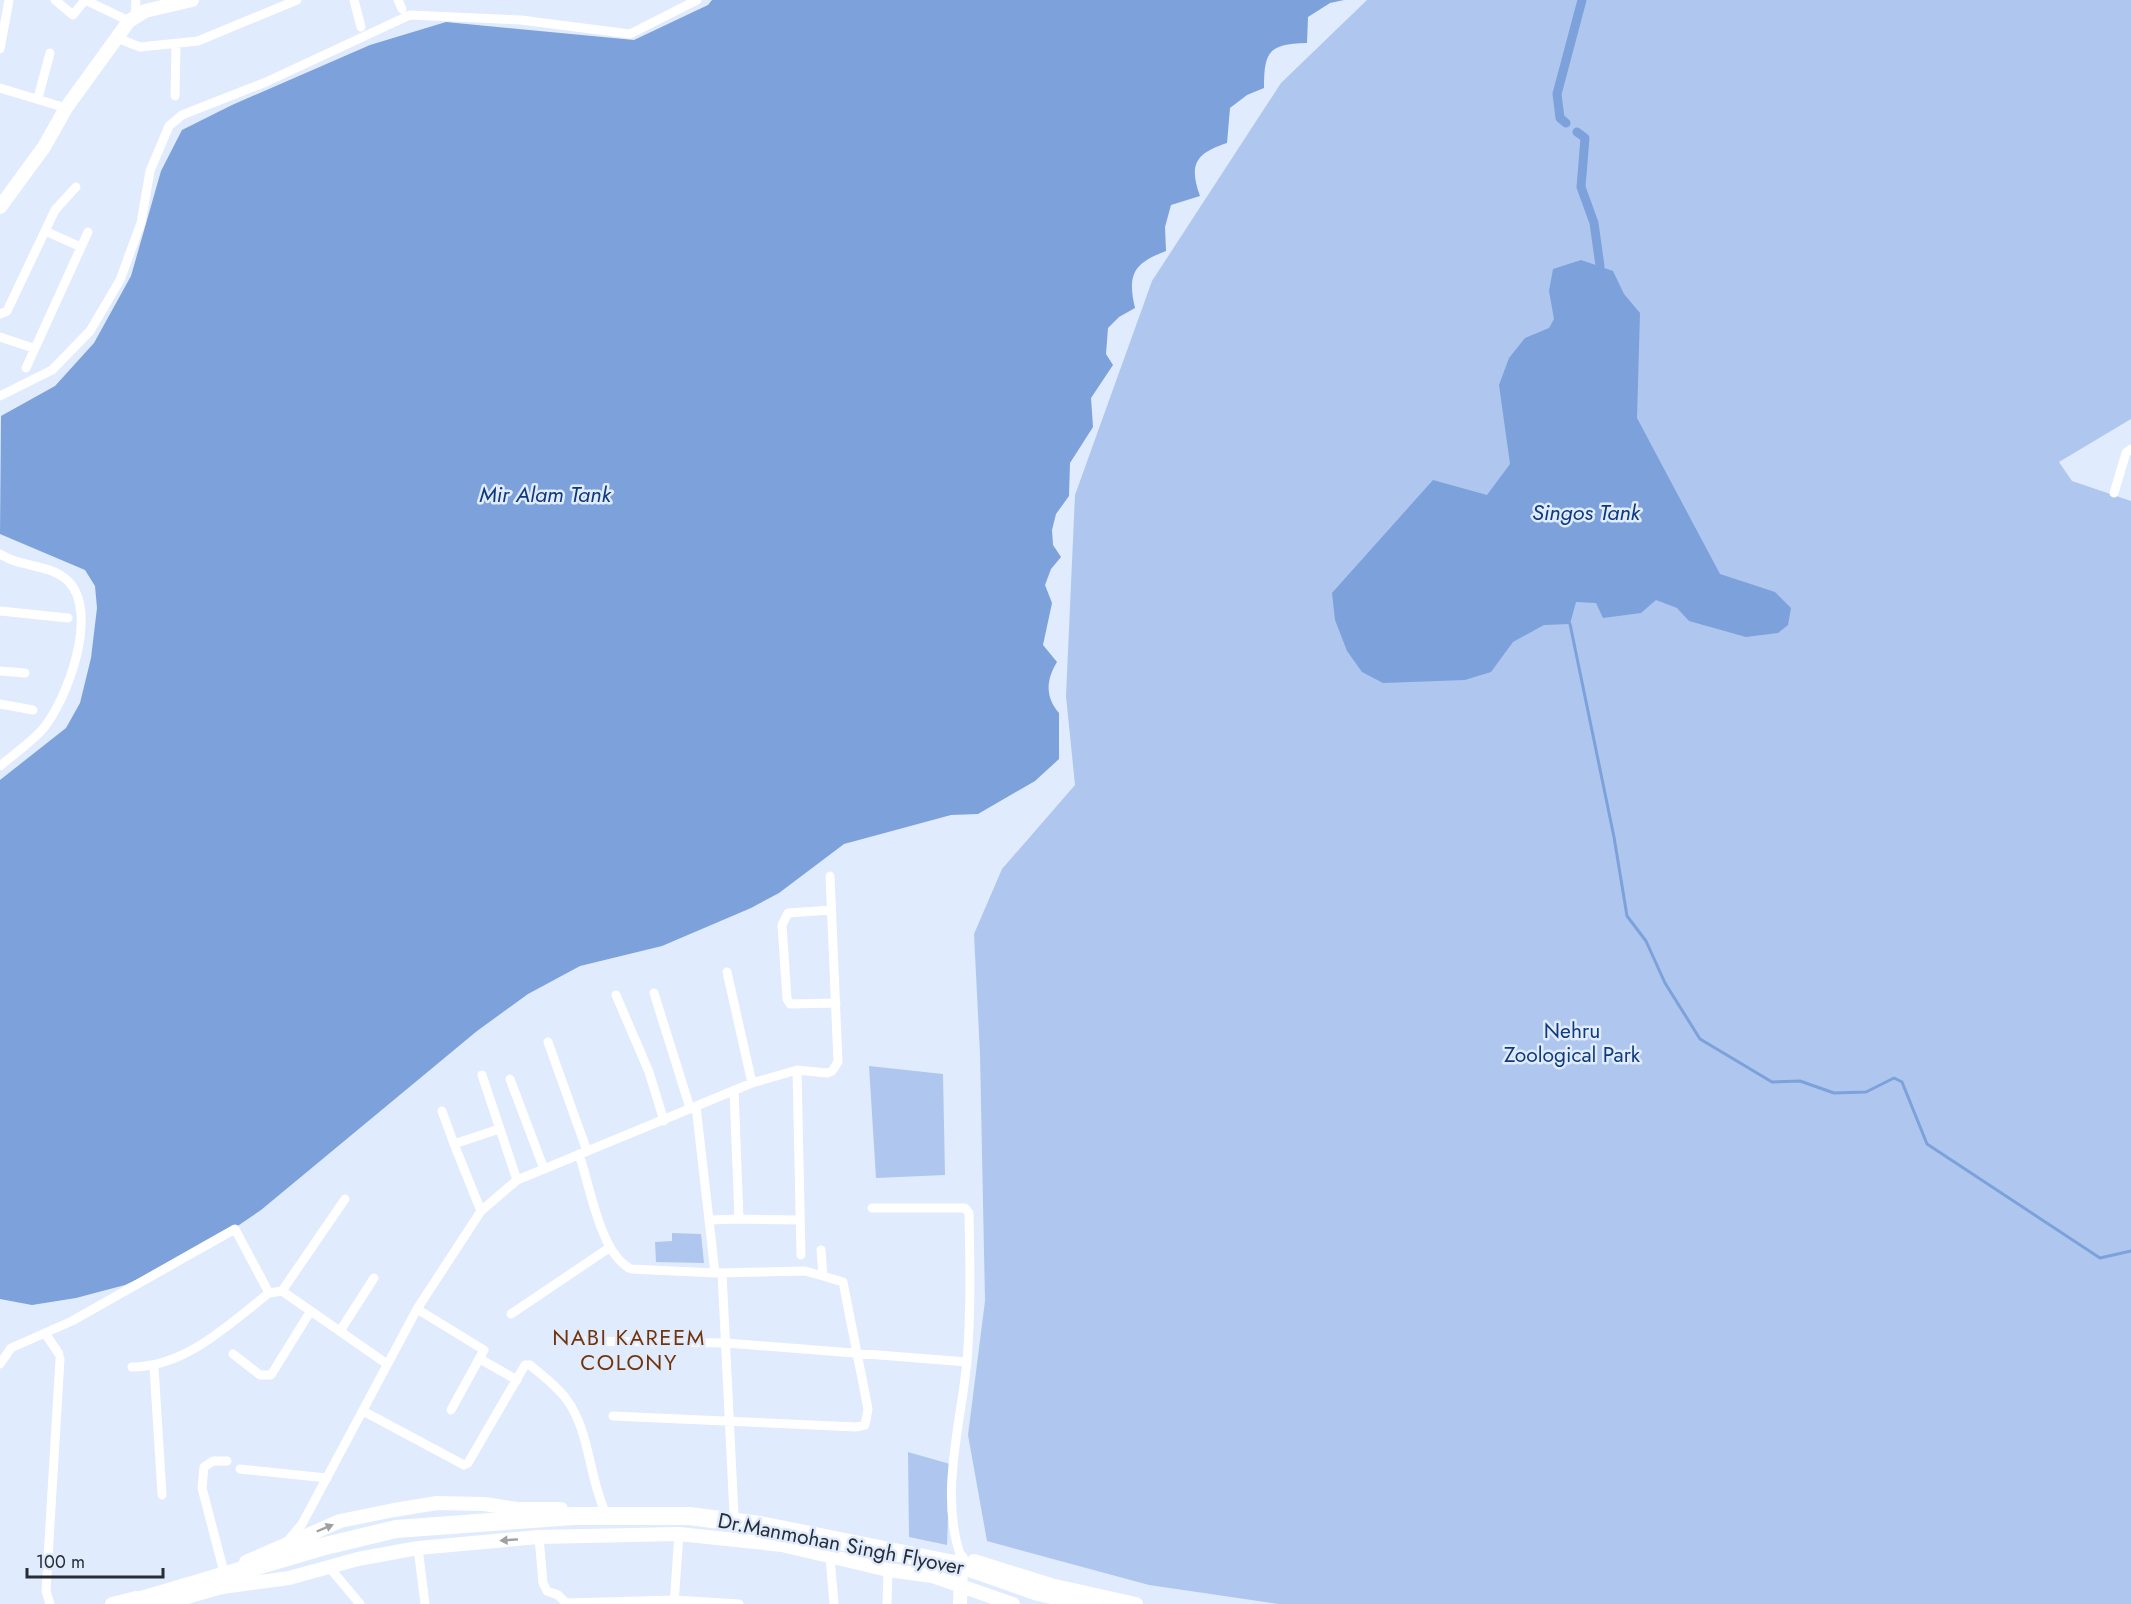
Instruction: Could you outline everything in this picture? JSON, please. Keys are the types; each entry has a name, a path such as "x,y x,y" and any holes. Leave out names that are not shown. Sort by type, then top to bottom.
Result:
{"highway":[{"name":"Dr.Manmohan Singh Flyover","path":"128,1604 321,1547 396,1529 573,1516 689,1516 760,1525 964,1566 1038,1592 1093,1604"},
{"name":"Dr.Manmohan Singh Flyover","path":"146,1604 388,1540 504,1527 645,1524 711,1526 771,1535 951,1570 1057,1604"}],"street":[{"path":"0,49 9,0"},
{"path":"55,0 73,15 85,0 132,19 191,0"},
{"path":"0,207 44,147 66,108 132,19 136,0"},
{"path":"117,38 140,47 198,42 297,0"},
{"path":"354,0 361,27"},
{"path":"0,396 52,370 90,330 120,280 141,223 150,171 169,126 182,115 266,82 410,15 521,20 630,34 697,0"},
{"path":"175,96 176,45"},
{"path":"38,98 50,53"},
{"path":"0,88 66,108"},
{"path":"0,314 7,311 55,210 76,187"},
{"path":"45,231 81,247"},
{"path":"26,368 33,348 88,232"},
{"path":"0,337 33,348"},
{"path":"2114,493 2126,453 2131,449"},
{"path":"0,554 8,559 47,569 67,580 78,594 82,625 74,666 54,711 42,729 0,766"},
{"path":"0,611 68,618"},
{"path":"0,671 25,673"},
{"path":"0,704 33,710"},
{"path":"290,1578 285,1545 302,1524 417,1309 481,1210 517,1180 664,1121 734,1090 796,1071 827,1073 836,1068 838,1062 830,876"},
{"path":"831,910 788,913 782,925 787,999 790,1004 836,1004"},
{"path":"728,972 752,1083"},
{"path":"654,993 693,1107 719,1273 727,1343 734,1515 729,1538"},
{"path":"616,995 649,1072 664,1121"},
{"path":"548,1042 583,1153 609,1248 622,1264 631,1269 719,1273 805,1271 843,1282 868,1409 865,1425 856,1427 613,1416"},
{"path":"796,1071 801,1255"},
{"path":"482,1075 517,1180"},
{"path":"510,1079 544,1169"},
{"path":"734,1090 739,1219"},
{"path":"442,1111 481,1210"},
{"path":"454,1144 499,1129"},
{"path":"282,1291 345,1199"},
{"path":"872,1208 967,1210 971,1310 967,1362 954,1459 951,1514 954,1536 961,1557 960,1604"},
{"path":"709,1220 800,1221"},
{"path":"0,1364 11,1348 72,1321 234,1229 269,1293"},
{"path":"511,1314 609,1248"},
{"path":"821,1250 823,1276"},
{"path":"340,1331 374,1278"},
{"path":"132,1367 154,1367 203,1345 269,1293 282,1291 387,1364"},
{"path":"417,1309 482,1348 484,1353 451,1410"},
{"path":"233,1354 260,1375 271,1375 310,1312"},
{"path":"45,1333 60,1357 46,1591 50,1604"},
{"path":"582,1341 727,1343 967,1362"},
{"path":"480,1359 517,1380"},
{"path":"363,1411 464,1465 525,1365 530,1365 556,1386 569,1402 582,1433 604,1509"},
{"path":"154,1367 162,1495"},
{"path":"224,1572 202,1488 204,1467 213,1461 227,1461"},
{"path":"240,1468 327,1478"},
{"path":"112,1604 224,1572 340,1521 437,1503 484,1504 517,1509 696,1511 734,1515 961,1557 1051,1585 1136,1604"},
{"path":"674,1602 679,1534"},
{"path":"162,1604 222,1587 290,1578 358,1559 418,1548 539,1538 679,1534 782,1545 888,1569 932,1576 960,1588 1013,1604"},
{"path":"539,1538 543,1583 547,1591 555,1593 566,1603 739,1604"},
{"path":"418,1548 425,1604"},
{"path":"830,1557 834,1604"},
{"path":"329,1567 360,1604"},
{"path":"886,1604 888,1569"},
{"path":"1047,1604 1051,1585"}],"green space":[{"name":"Nehru Zoological Park","path":"1367,0 2131,0 2131,419 2059,462 2072,481 2131,501 2131,1604 1279,1604 1149,1585 987,1541 968,1435 985,1301 980,1054 974,934 1002,869 1075,785 1066,696 1075,495 1152,281 1281,83"},
{"path":"869,1066 943,1074 945,1175 876,1178"},
{"path":"672,1233 701,1234 704,1263 656,1262 655,1242 672,1241"},
{"path":"908,1452 950,1464 947,1545 909,1537"}],"water":[{"name":"Mir Alam Tank","path":"712,0 1344,0 1330,3 1308,17 1307,43 1284,45 1271,52 1265,66 1264,88 1247,95 1230,108 1227,143 1202,155 1195,167 1196,185 1200,196 1171,205 1165,227 1166,251 1140,265 1133,278 1132,286 1135,308 1119,317 1108,328 1106,354 1113,365 1091,398 1093,427 1070,463 1069,496 1056,514 1052,530 1053,545 1061,557 1051,569 1045,585 1052,603 1043,645 1057,662 1049,682 1049,695 1059,713 1059,759 1035,781 978,814 951,815 844,844 779,893 751,908 662,946 580,966 528,994 477,1031 261,1210 205,1248 125,1285 76,1298 32,1305 0,1299 0,780 66,728 80,703 91,658 97,608 95,586 85,570 0,534 1,416 55,386 94,343 131,276 161,171 182,130 232,105 370,45 446,22 634,40 708,5"},
{"name":"Singos Tank","path":"1581,260 1613,271 1624,294 1640,313 1637,418 1720,574 1775,592 1791,608 1788,625 1778,633 1746,637 1689,621 1677,608 1656,600 1641,613 1603,618 1596,603 1576,602 1570,624 1544,625 1513,642 1491,672 1465,680 1383,683 1362,672 1347,651 1335,620 1332,593 1433,480 1487,495 1510,464 1499,385 1509,358 1525,338 1549,328 1554,319 1549,291 1553,269"}],"waterway":[{"path":"1566,123 1560,118 1557,94 1582,0"},
{"path":"1577,132 1585,138 1581,187 1594,223 1600,266"},
{"path":"1570,624 1614,837 1627,916 1646,941 1665,983 1700,1039 1772,1082 1800,1081 1834,1093 1866,1092 1894,1078 1902,1082 1927,1144 2100,1258 2131,1251"}],"district":[{"name":"NABI KAREEM COLONY","path":"629,1350"}]}
